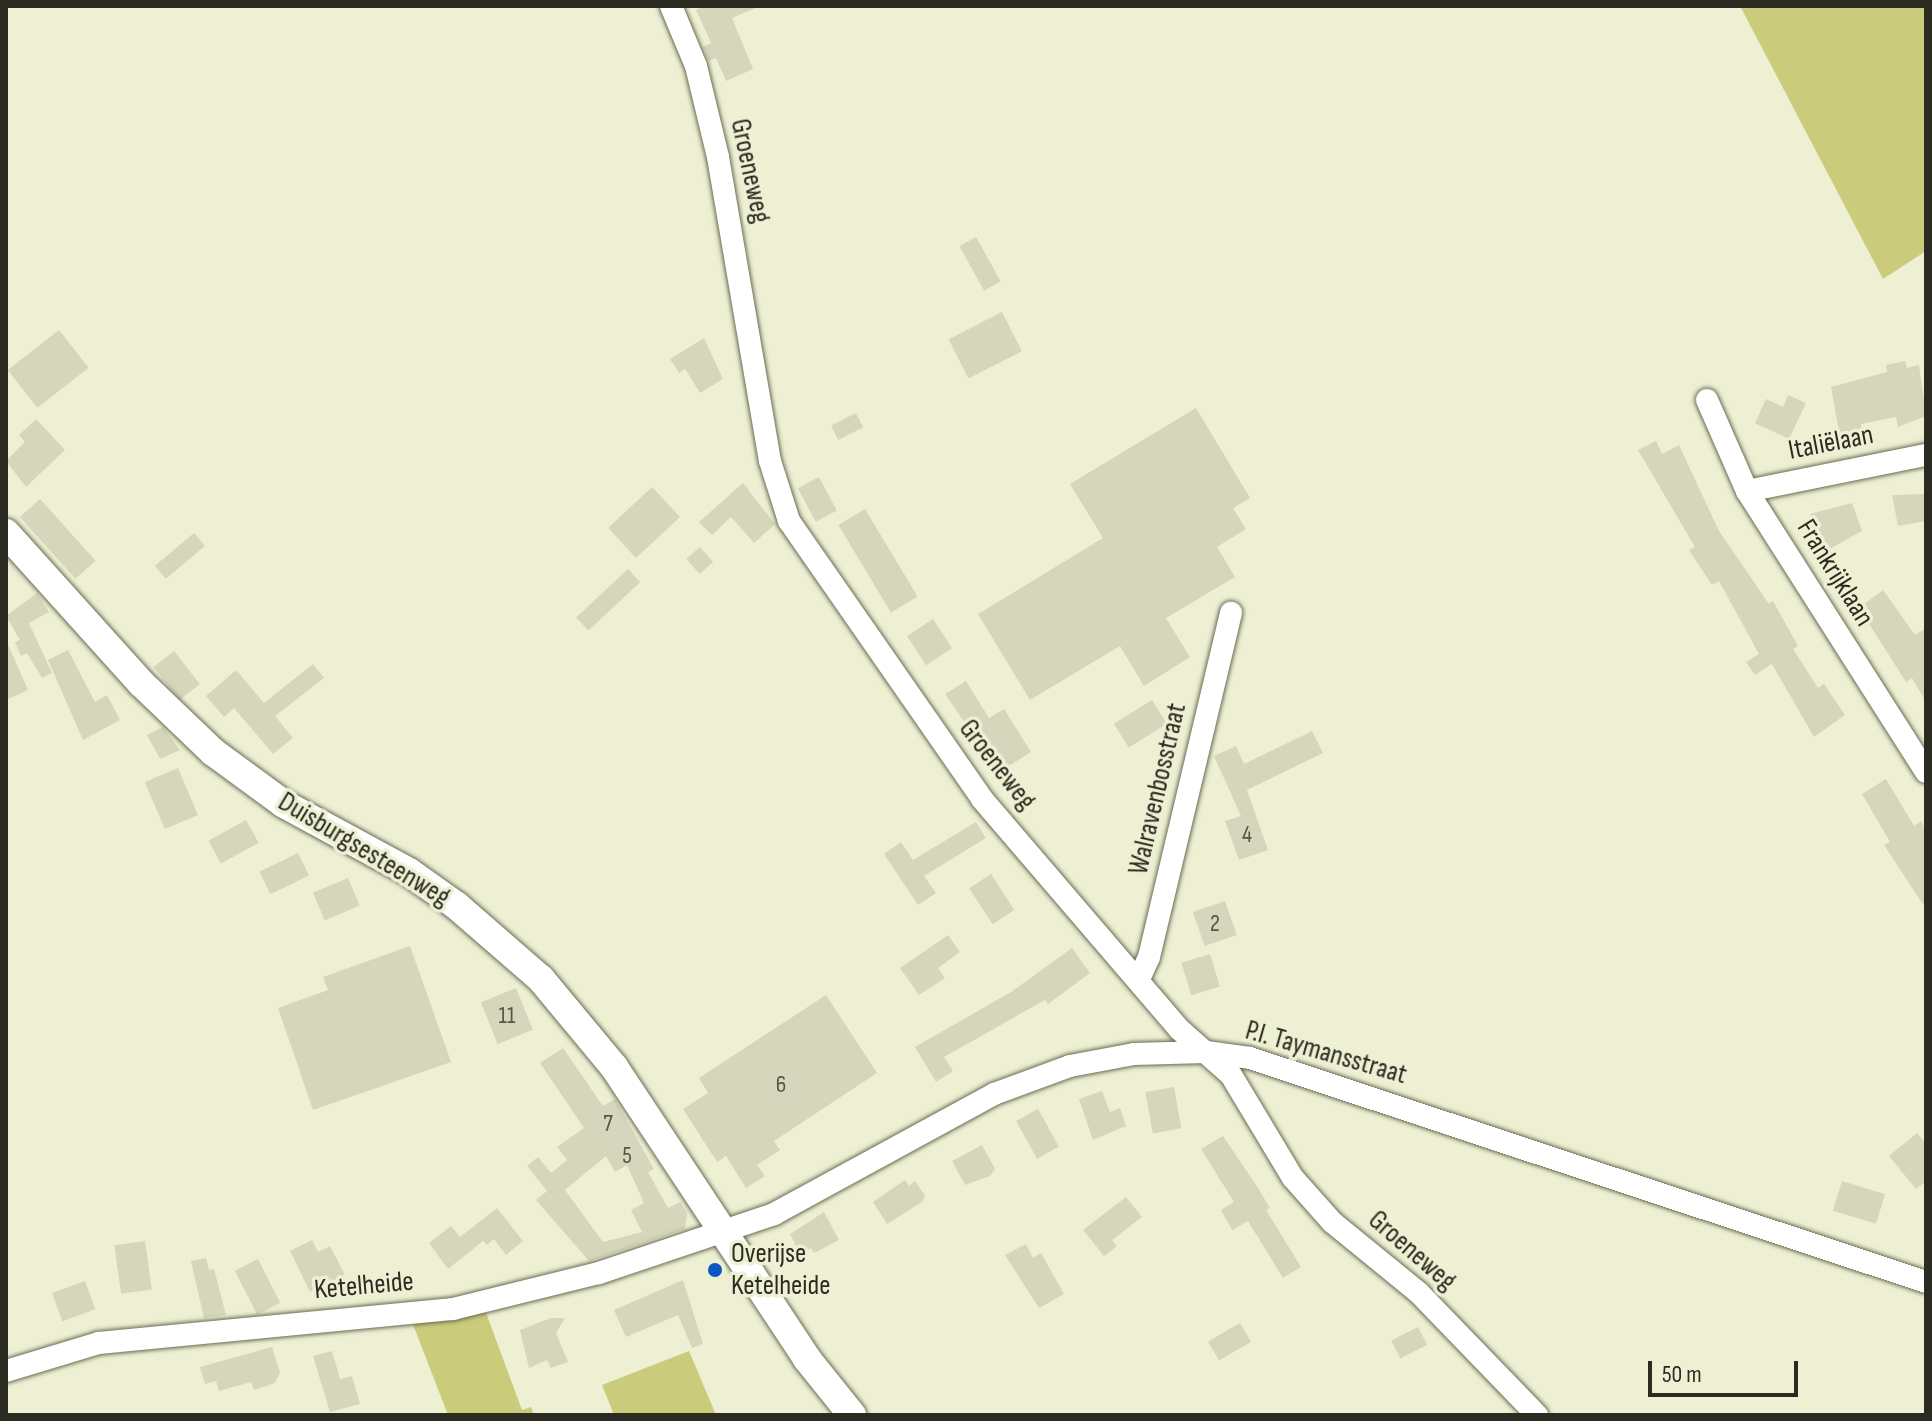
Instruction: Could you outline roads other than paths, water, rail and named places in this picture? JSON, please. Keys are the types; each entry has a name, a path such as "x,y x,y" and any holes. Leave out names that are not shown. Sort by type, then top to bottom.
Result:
{"street":[{"name":"Groeneweg","path":"671,6 696,66 718,157 770,461 789,521 982,799 1140,977 1179,1029 1231,1075 1293,1178 1332,1222 1419,1293 1537,1415"},
{"name":"Frankrijklaan","path":"1707,400 1747,491 1926,772"},
{"name":"Italiëlaan","path":"1747,491 1926,455"},
{"name":"Duisburgsesteenweg","path":"6,533 141,683 213,752 284,804 409,872 510,949 614,1067 721,1232 852,1415"},
{"name":"Walravenbosstraat","path":"1140,977 1149,957 1231,613"},
{"name":"P.I. Taymansstraat","path":"721,1232 774,1214 994,1094 1045,1075 1134,1054 1206,1052 1265,1063 1926,1282"},
{"name":"Ketelheide","path":"6,1371 99,1343 453,1309 599,1273 721,1232"}],"place":[{"name":"Overijse Ketelheide","path":"715,1270"}]}
